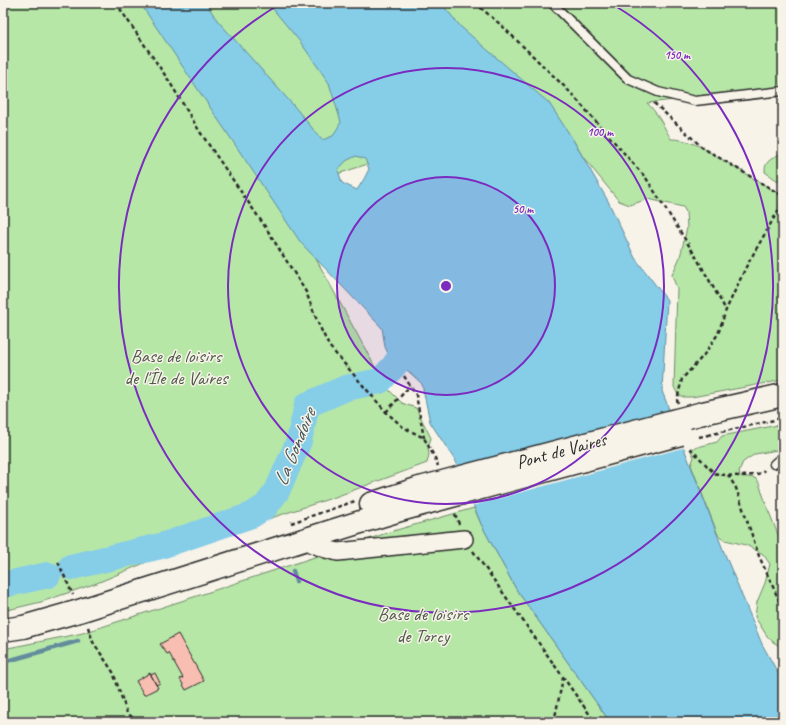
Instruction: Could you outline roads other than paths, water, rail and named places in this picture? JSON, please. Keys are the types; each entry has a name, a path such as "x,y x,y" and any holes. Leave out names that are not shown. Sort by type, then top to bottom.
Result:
{"main road":[{"path":"706,425 783,395"},
{"path":"706,425 783,409"},
{"name":"Pont de Vaires","path":"423,496 706,425"},
{"path":"3,630 22,627 80,611 397,511 423,496"},
{"path":"3,620 39,611 423,496"}],"street":[{"path":"311,538 313,544 338,552 464,539"}],"lane":[{"path":"552,3 628,79 658,92 695,101 783,91"},
{"path":"774,464 783,456"}],"water":[{"path":"140,3 206,3 217,20 294,106 322,140 333,136 341,122 329,83 301,43 268,3 441,3 461,27 549,103 572,138 608,201 635,258 667,300 662,391 724,552 762,644 783,682 783,722 610,722 516,589 481,524 456,462 430,422 422,384 408,371 394,366 385,347 382,328 301,243","holes":["356,156 365,159 369,169 357,190 342,183 338,170 346,161"]}],"waterway":[{"name":"La Gondoire","path":"71,567 161,546 252,515 266,506 277,491 299,441 307,405 346,388 380,381 394,366 414,337"},
{"path":"266,506 274,511"},
{"path":"293,571 296,581"},
{"name":"La Gondoire","path":"3,585 48,575"},
{"path":"3,661 78,641"}],"park label":[{"name":"Base de loisirs de l'Île de Vaires","path":"176,366"},
{"name":"Base de loisirs de Torcy","path":"423,624"}]}
